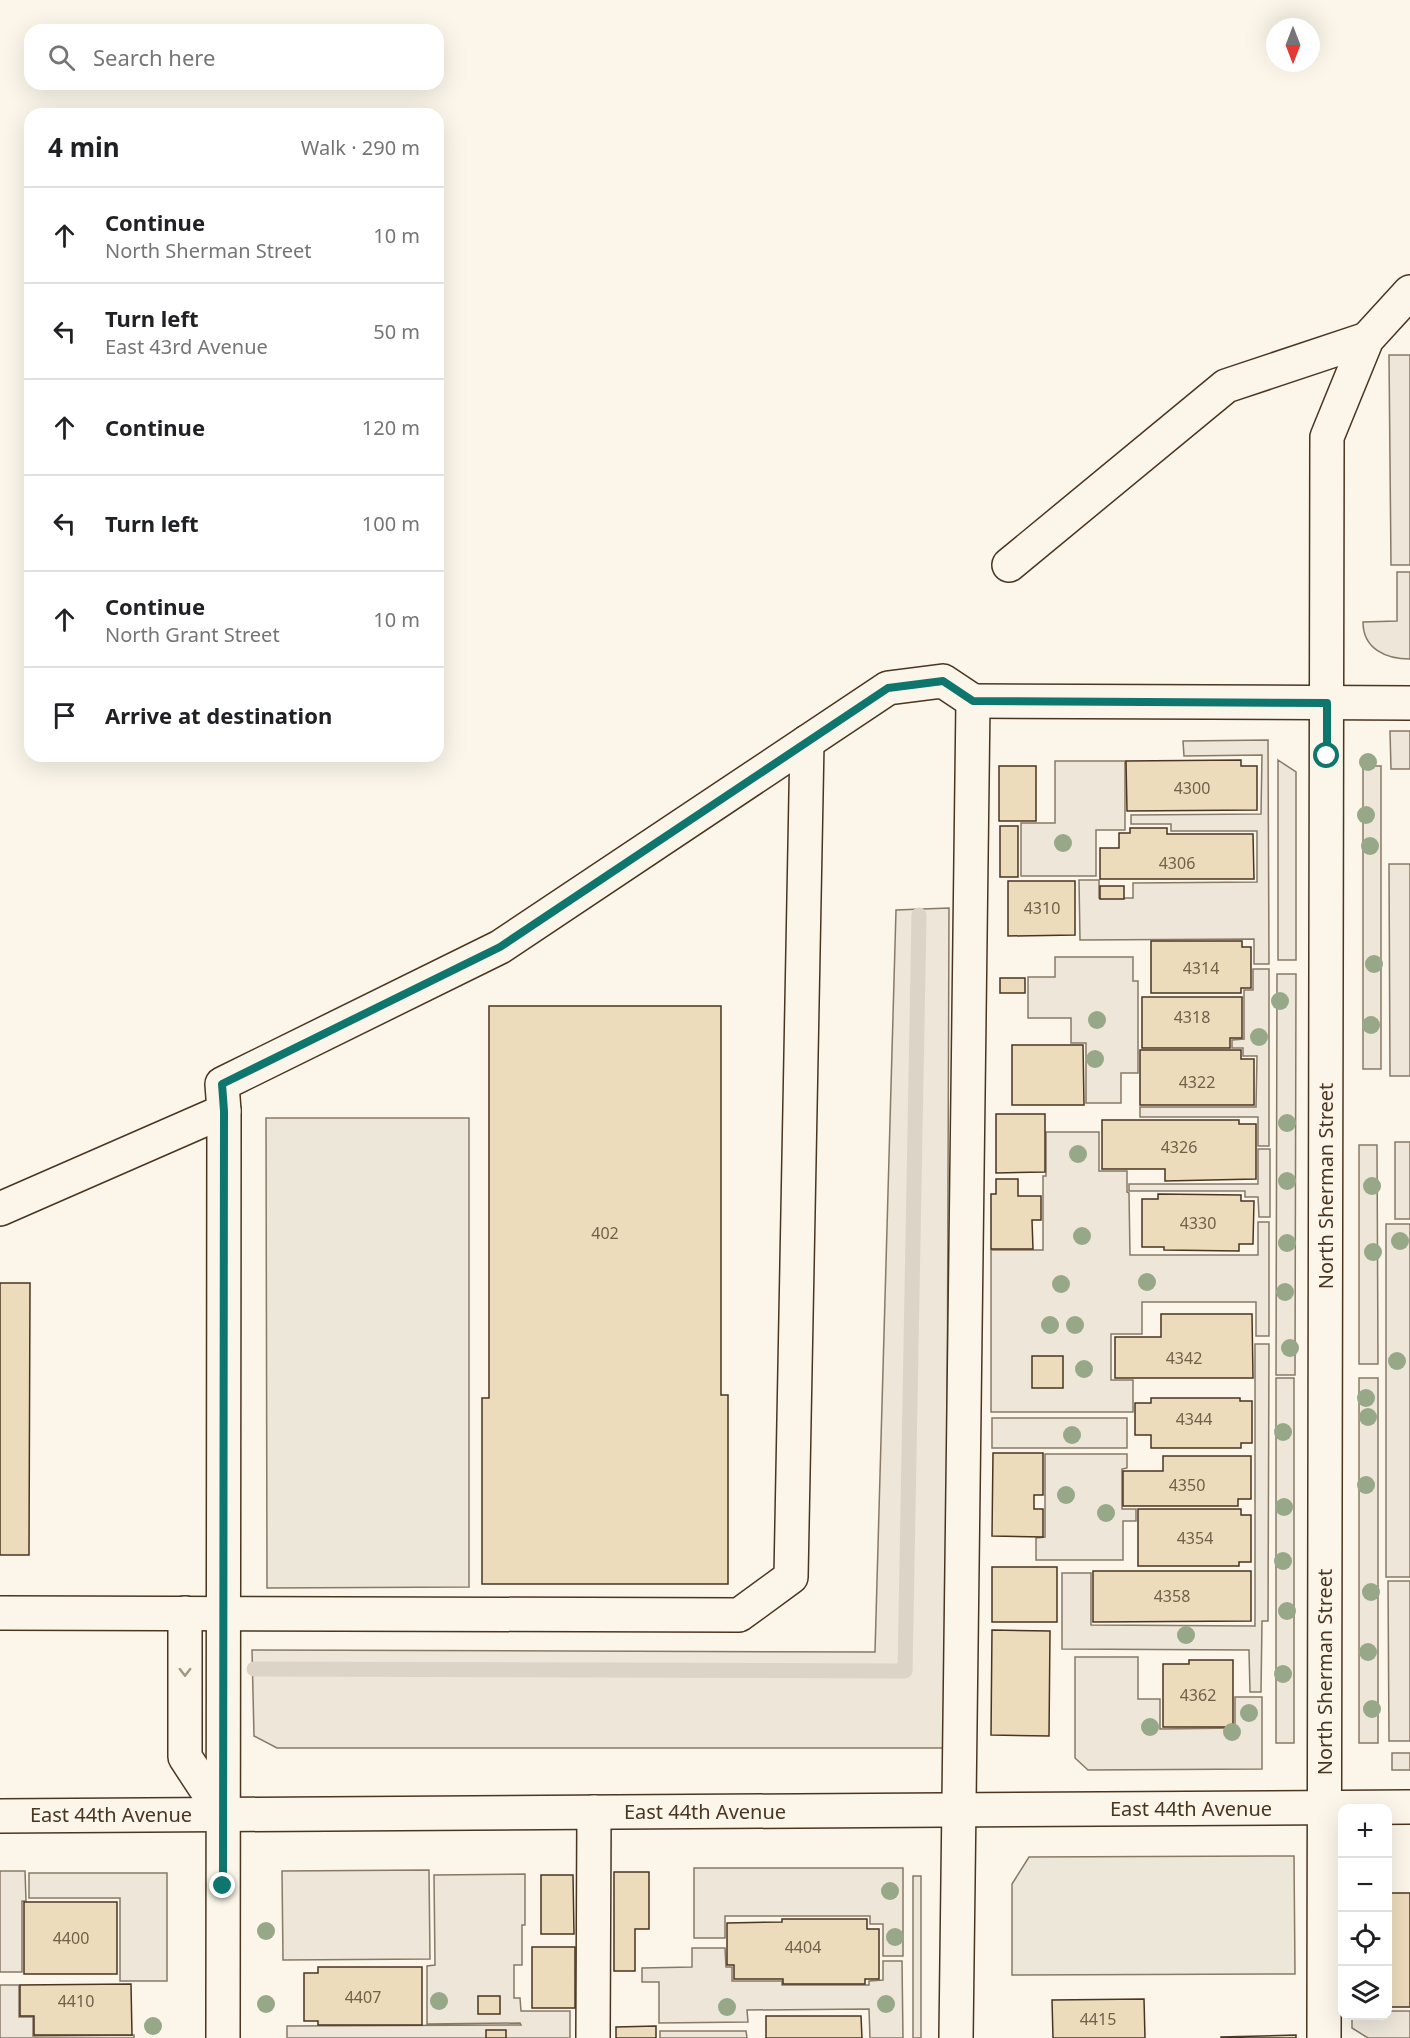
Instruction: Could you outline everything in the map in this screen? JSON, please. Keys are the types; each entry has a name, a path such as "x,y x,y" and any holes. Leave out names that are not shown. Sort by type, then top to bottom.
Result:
{"street":[{"path":"1009,565 1226,386 1367,339 1410,292"},
{"name":"North Sherman Street","path":"1324,2038 1327,437 1367,339"},
{"path":"223,2038 224,1111 222,1084 500,947 888,688 943,681 973,701 1410,703"},
{"path":"956,2038 973,701"},
{"path":"0,1613 739,1615 791,1578 807,742"},
{"path":"0,1209 224,1111"},
{"path":"185,1613 185,1757 223,1815"},
{"name":"East 44th Avenue","path":"0,1816 1410,1807"},
{"path":"593,2038 594,1812"}],"shaded area":[{"path":"1389,355 1410,355 1410,565 1391,565"},
{"path":"1397,572 1410,572 1410,659 1393,657 1378,651 1367,639 1364,631 1363,622 1397,621"},
{"path":"1390,731 1410,731 1410,769 1391,769"},
{"path":"1268,740 1269,964 1254,964 1254,939 1080,940 1079,880 1099,880 1099,898 1133,898 1133,883 1257,882 1257,831 1171,831 1171,824 1131,824 1131,815 1261,814 1262,755 1184,756 1183,741"},
{"path":"1278,760 1296,772 1296,960 1278,960"},
{"path":"1055,761 1125,761 1125,830 1096,830 1096,876 1021,876 1021,823 1055,823"},
{"path":"1363,766 1381,766 1381,1069 1363,1069"},
{"path":"1389,864 1410,864 1410,1076 1390,1076"},
{"path":"949,908 946,1748 277,1748 254,1736 252,1650 875,1652 896,910"},
{"path":"1055,957 1133,957 1133,981 1138,981 1138,1073 1121,1073 1121,1103 1086,1103 1086,1043 1071,1043 1071,1018 1028,1018 1028,977 1055,977"},
{"path":"1253,969 1269,969 1269,1146 1258,1146 1258,1117 1140,1117 1140,1107 1256,1107 1257,1056 1243,1056 1243,1048 1232,1048 1232,1040 1244,1039 1244,990 1253,990"},
{"path":"1277,974 1296,974 1295,1375 1276,1375"},
{"path":"266,1118 469,1118 469,1587 267,1588"},
{"path":"1046,1132 1099,1132 1099,1171 1127,1171 1130,1255 1258,1255 1258,1222 1269,1222 1269,1336 1256,1336 1256,1302 1142,1302 1142,1334 1111,1334 1111,1380 1133,1380 1133,1412 991,1412 991,1250 1043,1250 1043,1176 1046,1176"},
{"path":"1395,1142 1410,1142 1410,1219 1395,1219"},
{"path":"1359,1145 1377,1145 1378,1364 1359,1364"},
{"path":"1258,1149 1270,1149 1270,1217 1259,1217 1258,1197 1245,1197 1245,1191 1129,1191 1129,1184 1258,1184"},
{"path":"1386,1224 1410,1224 1410,1577 1386,1577"},
{"path":"1255,1344 1269,1344 1268,1621 1262,1621 1261,1692 1250,1692 1249,1650 1062,1649 1062,1573 1091,1573 1091,1625 1255,1626"},
{"path":"1276,1378 1294,1378 1294,1743 1276,1743"},
{"path":"1359,1378 1378,1378 1378,1743 1359,1743"},
{"path":"992,1418 1127,1418 1127,1448 992,1448"},
{"path":"1045,1454 1127,1454 1127,1468 1122,1469 1122,1509 1136,1509 1136,1521 1123,1521 1123,1560 1036,1560 1036,1538 1045,1537"},
{"path":"1388,1581 1410,1581 1410,1741 1389,1741"},
{"path":"1075,1657 1138,1657 1138,1699 1160,1699 1160,1729 1235,1728 1235,1697 1262,1697 1262,1769 1088,1770 1075,1758"},
{"path":"1392,1753 1410,1753 1410,1770 1392,1770"},
{"path":"1294,1856 1295,1974 1012,1975 1012,1884 1029,1857"},
{"path":"694,1868 903,1868 903,1956 883,1956 883,1924 870,1924 870,1916 725,1916 725,1938 694,1938"},
{"path":"429,1870 430,1959 283,1960 282,1871"},
{"path":"0,1871 25,1871 26,1901 22,1901 22,1972 0,1972"},
{"path":"29,1873 167,1873 167,1981 120,1981 120,1898 29,1898"},
{"path":"525,1874 522,1965 514,1965 514,1998 520,1998 521,2011 570,2011 570,2038 287,2038 287,2026 521,2025 520,2023 427,2024 427,1966 435,1965 434,1875"},
{"path":"913,1876 921,1876 921,2038 913,2038"},
{"path":"692,1948 725,1948 726,1967 732,1967 732,1981 782,1981 782,1985 869,1985 869,1981 883,1980 883,1961 902,1961 903,2038 870,2038 869,2009 747,2010 748,2022 659,2023 659,1982 642,1982 642,1968 692,1967"},
{"path":"0,1985 19,1985 19,2017 33,2017 33,2036 134,2035 134,2038 0,2038"},
{"path":"1392,2011 1410,2011 1410,2038 1368,2038 1352,2028 1352,2020 1392,2020"},
{"path":"660,2031 746,2031 747,2038 660,2038"}],"building":[{"path":"1241,760 1241,766 1257,766 1257,810 1127,811 1126,761"},
{"path":"999,766 1036,766 1036,821 999,821"},
{"path":"1000,826 1018,826 1018,877 1000,877"},
{"path":"1130,828 1167,828 1167,834 1253,834 1254,879 1100,879 1100,848 1119,848 1119,833 1130,833"},
{"path":"1008,881 1075,881 1075,935 1008,936"},
{"path":"1100,886 1124,886 1124,899 1100,899"},
{"path":"1151,941 1242,941 1242,947 1251,947 1251,988 1241,988 1241,993 1151,993"},
{"path":"1000,978 1025,978 1025,993 1000,993"},
{"path":"1142,997 1242,997 1242,1038 1230,1038 1230,1048 1142,1048"},
{"path":"489,1006 721,1006 721,1395 728,1395 728,1584 482,1584 482,1398 489,1398"},
{"path":"1012,1045 1083,1045 1084,1105 1012,1105"},
{"path":"1140,1050 1241,1050 1241,1059 1254,1059 1254,1105 1140,1105"},
{"path":"996,1114 1045,1114 1045,1172 996,1173"},
{"path":"1102,1120 1239,1120 1239,1124 1256,1124 1256,1179 1165,1181 1165,1169 1102,1169"},
{"path":"996,1179 1018,1179 1018,1196 1041,1196 1041,1220 1032,1220 1033,1249 991,1249 991,1194 996,1194"},
{"path":"1158,1194 1241,1195 1241,1201 1254,1201 1253,1244 1239,1244 1239,1251 1164,1250 1164,1247 1142,1247 1142,1199 1158,1199"},
{"path":"0,1283 30,1283 29,1555 0,1555"},
{"path":"1161,1314 1252,1314 1253,1378 1115,1378 1115,1337 1161,1337"},
{"path":"1032,1356 1063,1356 1063,1388 1032,1388"},
{"path":"1151,1398 1240,1398 1240,1401 1252,1401 1252,1443 1241,1443 1241,1448 1151,1448 1151,1435 1135,1435 1135,1403 1151,1403"},
{"path":"993,1453 1043,1453 1043,1495 1034,1495 1034,1509 1043,1509 1043,1537 992,1536"},
{"path":"1163,1456 1251,1456 1251,1499 1238,1499 1238,1506 1123,1506 1123,1471 1163,1471"},
{"path":"1138,1509 1241,1509 1241,1515 1251,1515 1251,1562 1239,1562 1239,1566 1138,1566"},
{"path":"992,1567 1057,1567 1057,1622 992,1622"},
{"path":"1093,1571 1251,1571 1251,1621 1093,1622"},
{"path":"992,1630 1050,1631 1049,1736 991,1735"},
{"path":"1189,1660 1233,1660 1233,1727 1163,1727 1163,1664 1189,1664"},
{"path":"614,1872 649,1872 649,1929 635,1929 635,1971 614,1971"},
{"path":"541,1875 573,1875 574,1934 541,1934"},
{"path":"1392,1893 1410,1893 1410,2007 1392,2007"},
{"path":"24,1902 117,1902 117,1974 24,1974"},
{"path":"782,1919 867,1919 867,1929 879,1929 879,1979 865,1979 865,1984 783,1984 783,1979 734,1979 734,1965 727,1965 727,1923 782,1922"},
{"path":"532,1947 575,1947 575,2008 532,2008"},
{"path":"318,1967 422,1967 422,2025 318,2025 318,2021 304,2021 304,1973 318,1973"},
{"path":"131,1984 132,2035 34,2035 34,2016 20,2016 20,1985"},
{"path":"478,1996 500,1996 500,2014 478,2014"},
{"path":"1144,1999 1145,2038 1053,2038 1052,2000"},
{"path":"766,2016 861,2016 862,2038 766,2038"},
{"path":"656,2026 656,2038 616,2038 616,2027"},
{"path":"486,2030 506,2030 506,2038 486,2038"},
{"path":"1296,2035 1296,2038 1221,2038 1221,2037"}],"waterway":[{"path":"254,1669 905,1671 919,915"}],"route":[{"path":"223,1886 224,1111 222,1084 500,947 888,688 943,681 973,701 1327,703 1327,756"}]}
